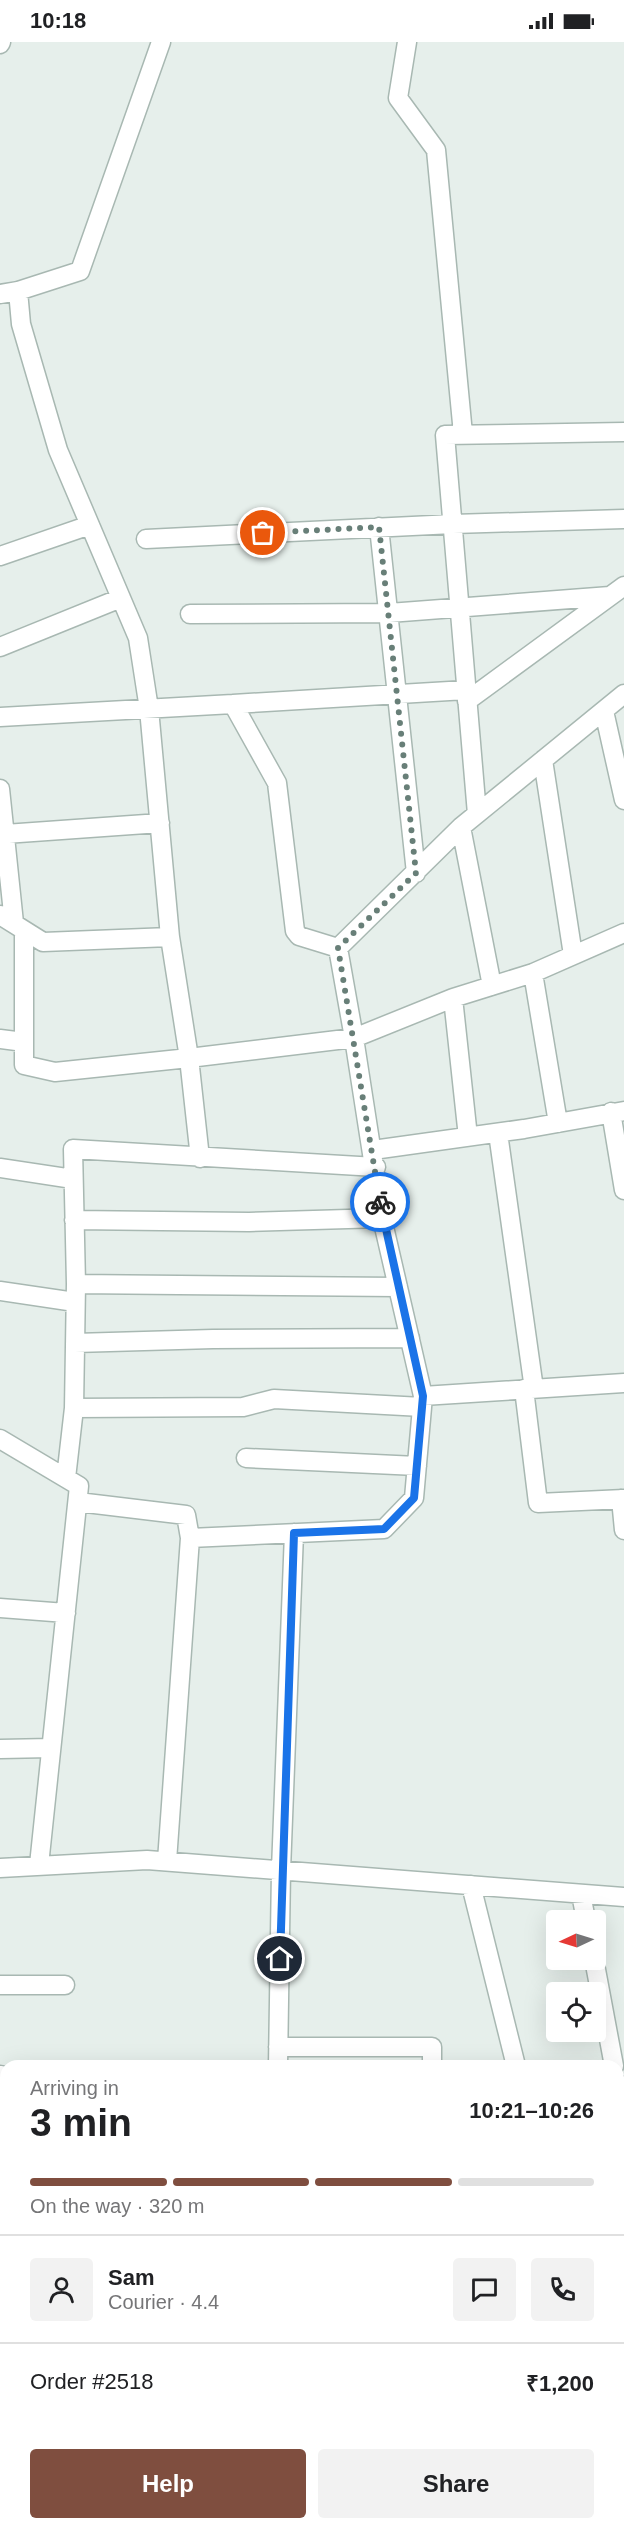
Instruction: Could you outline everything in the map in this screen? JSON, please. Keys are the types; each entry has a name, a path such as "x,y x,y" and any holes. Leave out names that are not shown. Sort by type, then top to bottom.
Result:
{"street":[{"path":"0,294 18,291 80,271 160,42"},
{"path":"407,42 398,98 436,150 464,434"},
{"path":"18,291 21,324 58,450 138,638 149,709 170,938 189,1058 200,1158"},
{"path":"477,814 445,435 624,432"},
{"path":"146,539 379,527 624,519"},
{"path":"0,556 90,525"},
{"path":"379,527 416,873"},
{"path":"190,614 389,613 460,608 617,591"},
{"path":"0,717 396,696 467,695 617,591"},
{"path":"0,647 121,598"},
{"path":"338,948 461,828 624,694"},
{"path":"233,704 277,783 295,931 299,936 338,948"},
{"path":"603,711 618,748 624,801"},
{"path":"543,760 573,955"},
{"path":"0,789 24,1042 24,1065 55,1072 354,1038 453,998 533,974 624,933"},
{"path":"5,834 160,823"},
{"path":"461,828 492,986"},
{"path":"13,923 43,942 170,938"},
{"path":"190,1538 384,1529 414,1498 423,1402 382,1218 375,1158 338,948"},
{"path":"533,974 558,1123"},
{"path":"453,998 468,1137"},
{"path":"0,1039 24,1042"},
{"path":"66,1478 74,1408 76,1293 73,1149 200,1158 375,1158 468,1137 618,1111 624,1190"},
{"path":"498,1133 529,1389 538,1503 623,1499 624,1530"},
{"path":"0,1168 73,1179"},
{"path":"74,1220 249,1222 382,1218"},
{"path":"0,1291 76,1293 398,1287"},
{"path":"75,1343 213,1339 410,1338"},
{"path":"74,1408 243,1407 274,1399 423,1402 529,1389 624,1383"},
{"path":"0,1439 79,1486 39,1866"},
{"path":"246,1458 417,1466"},
{"path":"78,1503 186,1515 190,1538 166,1862"},
{"path":"278,2060 281,1870 294,1533"},
{"path":"0,1608 66,1613"},
{"path":"0,1749 51,1748"},
{"path":"0,1868 147,1860 624,1897"},
{"path":"471,1885 515,2060"},
{"path":"582,1894 584,1910"},
{"path":"596,1970 613,2060"},
{"path":"0,1985 65,1985"},
{"path":"278,2047 432,2047 432,2060"}],"way so far":[{"path":"263,533 379,527 416,873 338,948 380,1202"}],"route":[{"path":"280,1959 281,1870 294,1533 384,1529 414,1498 423,1396 380,1202"}]}
